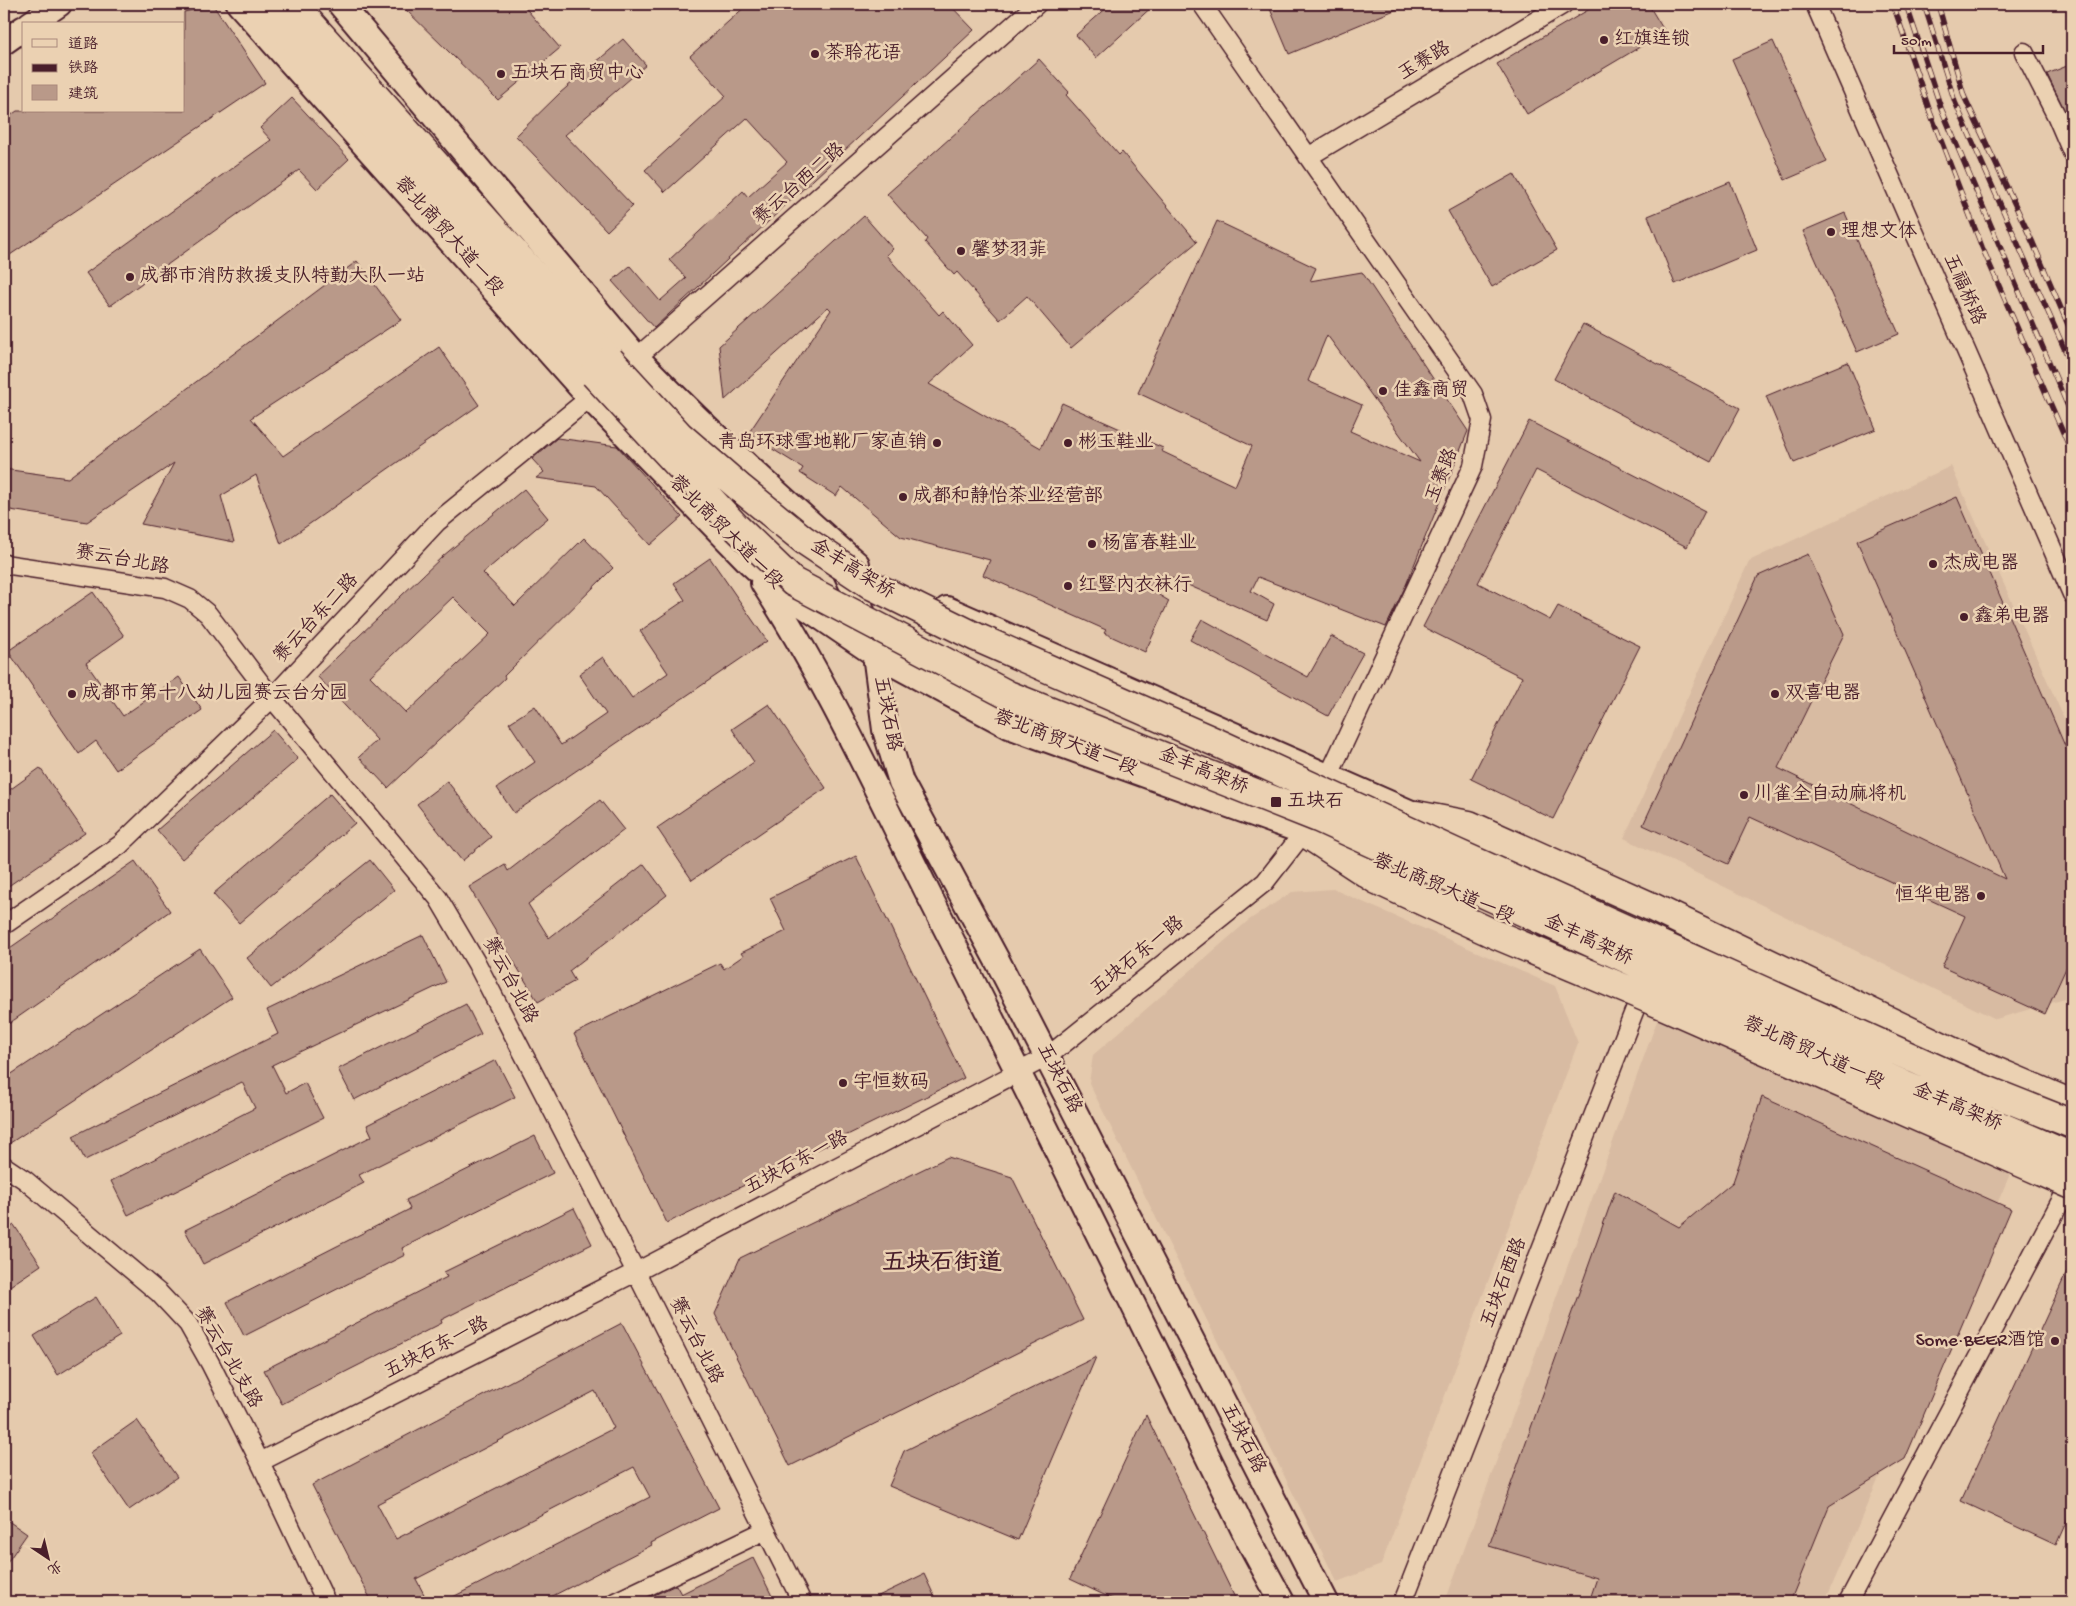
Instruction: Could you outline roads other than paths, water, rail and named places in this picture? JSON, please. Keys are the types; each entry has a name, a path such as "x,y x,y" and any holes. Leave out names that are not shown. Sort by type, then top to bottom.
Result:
{"highway":[{"path":"263,4 608,372"},
{"name":"蓉北商贸大道一段","path":"293,4 608,372"},
{"name":"金丰高架桥","path":"608,372 739,487 804,540 874,586 976,637 1222,745 1966,1082 2072,1124"},
{"name":"金丰高架桥","path":"608,372 736,527 793,582 1008,695 1318,818 1904,1085 2072,1157"},
{"path":"1416,815 1470,825 1652,906 1974,1062 2072,1104"},
{"path":"1304,832 1377,880 1492,932 1640,995 2068,1190"}],"main road":[{"path":"33,22 59,4"},
{"name":"蓉北商贸大道一段","path":"239,4 608,372 677,399 871,576 1416,815 1639,923 2072,1120"},
{"name":"蓉北商贸大道一段","path":"340,4 608,372 750,563 775,586 876,654 1009,726 1304,832 1486,908 2072,1169"},
{"path":"4,42 22,29"},
{"name":"五块石路","path":"831,541 859,601 876,654 885,730 901,782 998,962 1326,1602"},
{"name":"五块石路","path":"750,563 789,623 877,789 1019,1072 1248,1539 1282,1602"}],"street":[{"name":"赛云台西二路","path":"608,372 1038,4"},
{"name":"玉赛路","path":"1202,4 1473,394 1482,420 1474,466 1328,776 1304,832"},
{"name":"玉赛路","path":"1308,157 1564,4"},
{"name":"五福桥路","path":"1815,4 2072,594"},
{"path":"2024,52 2058,117 2072,152"},
{"name":"赛云台东二路","path":"4,925 120,845 272,698 437,522 608,372"},
{"name":"赛云台北路","path":"4,564 165,588 190,599 208,614 272,698 438,898 477,964 636,1272 802,1602"},
{"name":"五块石东一路","path":"260,1462 636,1272 1047,1057 1265,882 1304,832"},
{"name":"五块石西路","path":"1403,1602 1646,979"},
{"name":"赛云台北支路","path":"4,1166 25,1180 159,1293 188,1324 260,1462 326,1602"},
{"path":"1848,1602 2068,1190 2072,1173"},
{"path":"615,1602 766,1530"}],"railway":[{"path":"1893,4 1930,112 1982,247 2072,453"},
{"path":"1906,4 1941,108 2072,416"},
{"path":"1924,4 1955,102 2072,366"},
{"path":"1938,4 1964,96 2033,243 2072,334"}],"place":[{"name":"红旗连锁","path":"1604,40"},
{"name":"茶聆花语","path":"815,54"},
{"name":"五块石商贸中心","path":"501,74"},
{"name":"理想文体","path":"1831,232"},
{"name":"馨梦羽菲","path":"961,251"},
{"name":"成都市消防救援支队特勤大队一站","path":"130,277"},
{"name":"佳鑫商贸","path":"1383,391"},
{"name":"青岛环球雪地靴厂家直销","path":"937,443"},
{"name":"彬玉鞋业","path":"1068,443"},
{"name":"成都和静怡茶业经营部","path":"903,497"},
{"name":"杨富春鞋业","path":"1092,544"},
{"name":"杰成电器","path":"1933,564"},
{"name":"红豎内衣袜行","path":"1068,586"},
{"name":"鑫弟电器","path":"1964,617"},
{"name":"成都市第十八幼儿园赛云台分园","path":"72,694"},
{"name":"双喜电器","path":"1775,694"},
{"name":"川雀全自动麻将机","path":"1744,795"},
{"name":"五块石","path":"1276,802"},
{"name":"恒华电器","path":"1981,896"},
{"name":"宇恒数码","path":"843,1083"},
{"name":"Some·BEER酒馆","path":"2055,1341"}],"district":[{"name":"五块石街道","path":"942,1264"}]}
